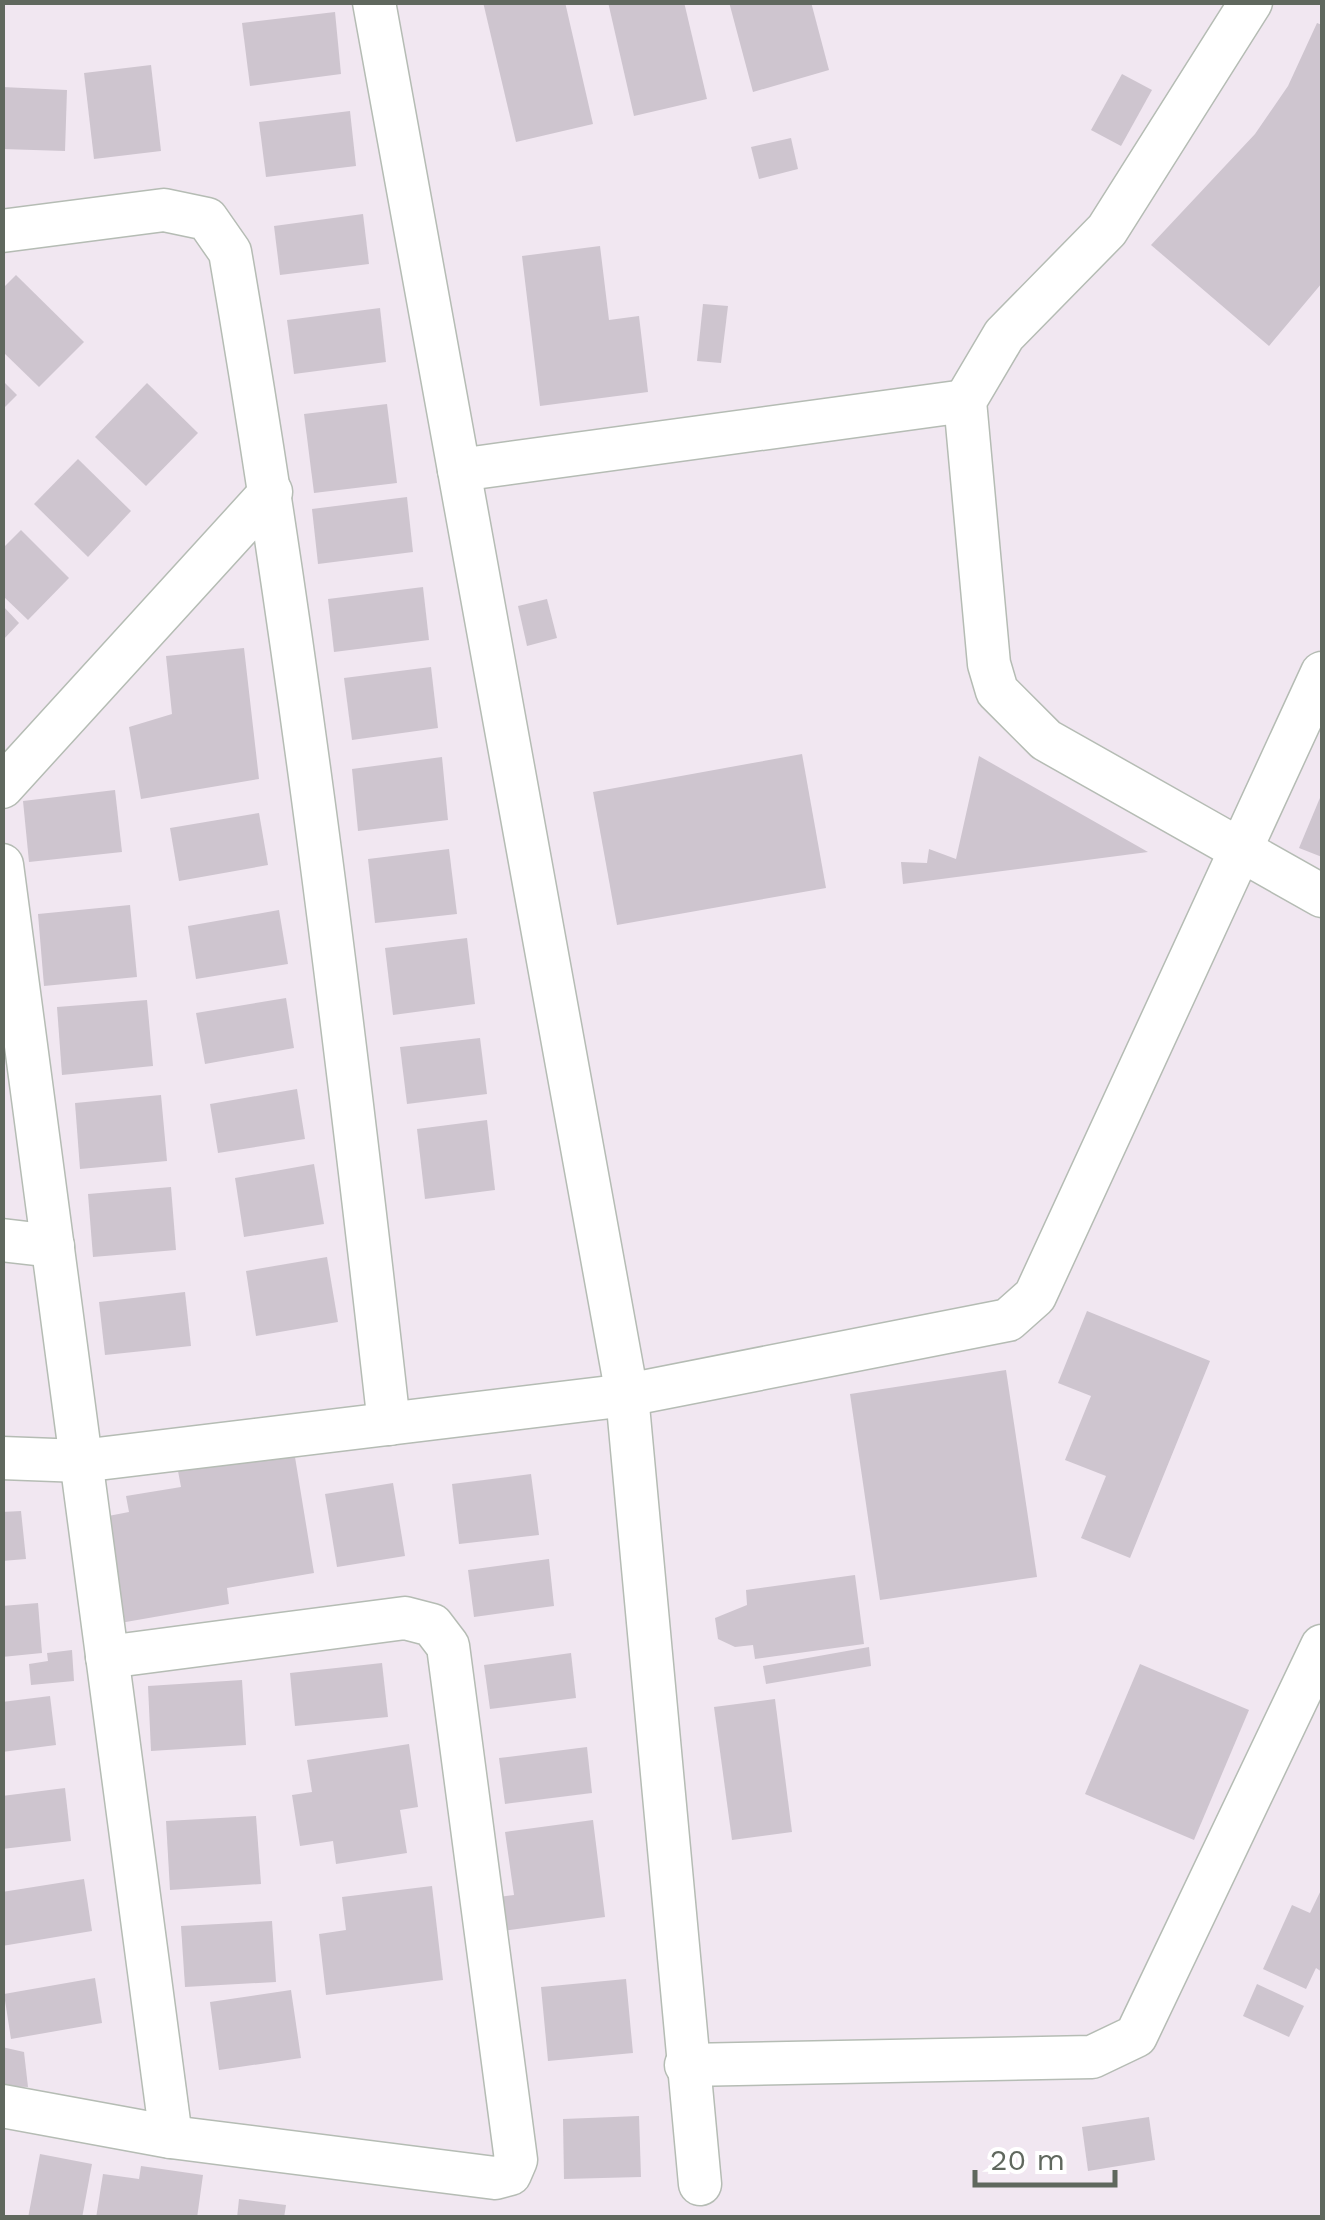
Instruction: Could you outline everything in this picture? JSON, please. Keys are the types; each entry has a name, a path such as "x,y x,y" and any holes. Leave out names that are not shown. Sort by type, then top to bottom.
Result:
{"street":[{"path":"374,2 627,1395 700,2184"},
{"path":"1251,2 1107,230 1004,335 965,401 989,664 997,691 1046,740 1322,896"},
{"path":"7,236 164,210 207,219 230,252 271,492 346,1041 389,1424"},
{"path":"459,470 965,401"},
{"path":"2,787 271,492"},
{"path":"2,1458 81,1461 627,1395 1008,1320 1036,1296 1322,672"},
{"path":"2,865 171,2137"},
{"path":"2,1240 52,1246"},
{"path":"2,2106 171,2137 495,2178 510,2174 516,2160 448,1646 432,1625 406,1618 107,1657"},
{"path":"686,2065 1092,2057 1136,2036 1322,1646"}],"building":[{"path":"483,2 565,2 593,124 516,142"},
{"path":"608,2 684,2 707,99 634,116"},
{"path":"729,2 811,2 829,70 753,92"},
{"path":"335,12 341,74 250,86 242,23"},
{"path":"1317,23 1322,25 1322,283 1269,346 1151,245 1255,134 1288,86"},
{"path":"151,65 161,151 94,159 84,73"},
{"path":"1122,74 1152,90 1121,146 1091,130"},
{"path":"2,87 67,90 65,151 2,149"},
{"path":"350,111 356,166 266,177 259,122"},
{"path":"791,138 798,169 759,179 751,147"},
{"path":"363,214 369,264 280,275 274,226"},
{"path":"600,246 609,320 639,316 648,392 540,406 522,256"},
{"path":"16,275 84,342 39,387 2,351 2,289"},
{"path":"703,304 728,306 721,363 697,361"},
{"path":"380,308 386,362 294,374 287,320"},
{"path":"2,380 17,395 2,410"},
{"path":"147,383 198,433 146,486 95,437"},
{"path":"387,404 397,483 314,493 304,414"},
{"path":"78,459 131,511 88,557 34,504"},
{"path":"407,497 413,552 318,564 312,509"},
{"path":"21,530 69,578 28,620 2,595 2,549"},
{"path":"423,587 429,640 334,652 328,599"},
{"path":"547,599 557,638 527,646 518,606"},
{"path":"3,606 19,623 3,640"},
{"path":"244,648 259,779 141,799 129,727 172,714 166,656"},
{"path":"431,667 438,728 352,740 344,678"},
{"path":"802,754 826,888 617,925 593,792"},
{"path":"979,756 1148,852 903,884 901,862 927,863 929,849 956,859"},
{"path":"442,757 448,820 358,831 352,769"},
{"path":"115,790 122,852 29,862 23,801"},
{"path":"1322,793 1322,857 1299,848"},
{"path":"259,813 268,865 179,881 170,828"},
{"path":"449,849 457,914 375,923 368,859"},
{"path":"130,905 137,977 44,986 38,914"},
{"path":"279,910 288,964 196,979 188,926"},
{"path":"467,938 475,1004 393,1015 385,948"},
{"path":"286,998 294,1048 205,1064 196,1013"},
{"path":"147,1000 153,1066 62,1075 57,1007"},
{"path":"480,1038 487,1094 407,1104 400,1047"},
{"path":"297,1089 305,1139 218,1153 210,1104"},
{"path":"161,1095 167,1161 80,1169 75,1103"},
{"path":"487,1120 495,1190 425,1199 417,1129"},
{"path":"314,1164 324,1224 244,1237 235,1178"},
{"path":"171,1187 176,1250 93,1257 88,1194"},
{"path":"327,1257 338,1322 256,1336 246,1271"},
{"path":"185,1292 191,1346 105,1355 99,1302"},
{"path":"1087,1311 1210,1361 1130,1558 1081,1538 1106,1476 1065,1460 1091,1396 1058,1383"},
{"path":"1006,1370 1037,1577 880,1600 850,1394"},
{"path":"294,1451 314,1573 227,1588 229,1604 120,1623 103,1517 129,1512 126,1496 181,1487 178,1471"},
{"path":"531,1474 539,1535 459,1544 452,1484"},
{"path":"393,1483 405,1556 337,1567 325,1494"},
{"path":"21,1511 26,1559 2,1561 2,1512"},
{"path":"549,1559 554,1606 474,1617 468,1570"},
{"path":"855,1575 864,1644 755,1659 753,1645 735,1647 718,1639 715,1618 747,1605 746,1590"},
{"path":"38,1603 42,1653 2,1657 2,1606"},
{"path":"869,1647 871,1666 766,1684 763,1666"},
{"path":"72,1650 74,1681 31,1685 29,1664 48,1661 47,1653"},
{"path":"571,1653 576,1698 490,1709 484,1665"},
{"path":"382,1663 388,1717 295,1726 290,1673"},
{"path":"1140,1664 1249,1710 1194,1840 1085,1794"},
{"path":"242,1680 246,1745 151,1751 148,1686"},
{"path":"50,1696 56,1745 2,1752 2,1702"},
{"path":"775,1699 792,1832 732,1840 714,1707"},
{"path":"409,1744 418,1807 400,1810 407,1853 336,1864 333,1841 300,1846 292,1795 312,1792 307,1760"},
{"path":"587,1747 592,1793 505,1804 499,1758"},
{"path":"65,1788 71,1841 2,1849 2,1796"},
{"path":"256,1816 261,1884 170,1890 166,1821"},
{"path":"593,1820 605,1917 502,1931 498,1897 514,1895 505,1832"},
{"path":"84,1879 92,1931 2,1946 2,1892"},
{"path":"432,1886 443,1980 326,1995 319,1934 346,1930 342,1897"},
{"path":"1322,1888 1322,1972 1316,1968 1306,1989 1263,1969 1292,1905 1310,1913"},
{"path":"272,1921 276,1982 185,1987 181,1926"},
{"path":"95,1978 102,2023 11,2039 4,1994"},
{"path":"626,1979 633,2053 548,2061 541,1987"},
{"path":"1257,1984 1304,2006 1289,2037 1243,2016"},
{"path":"291,1990 301,2058 219,2070 210,2002"},
{"path":"2,2047 24,2052 28,2087 2,2086"},
{"path":"639,2116 641,2177 564,2179 563,2119"},
{"path":"1149,2117 1155,2160 1088,2171 1082,2127"},
{"path":"40,2154 92,2164 82,2218 28,2218"},
{"path":"141,2166 203,2175 197,2218 96,2218 103,2174 139,2179"},
{"path":"239,2199 286,2205 284,2218 237,2218"}]}
